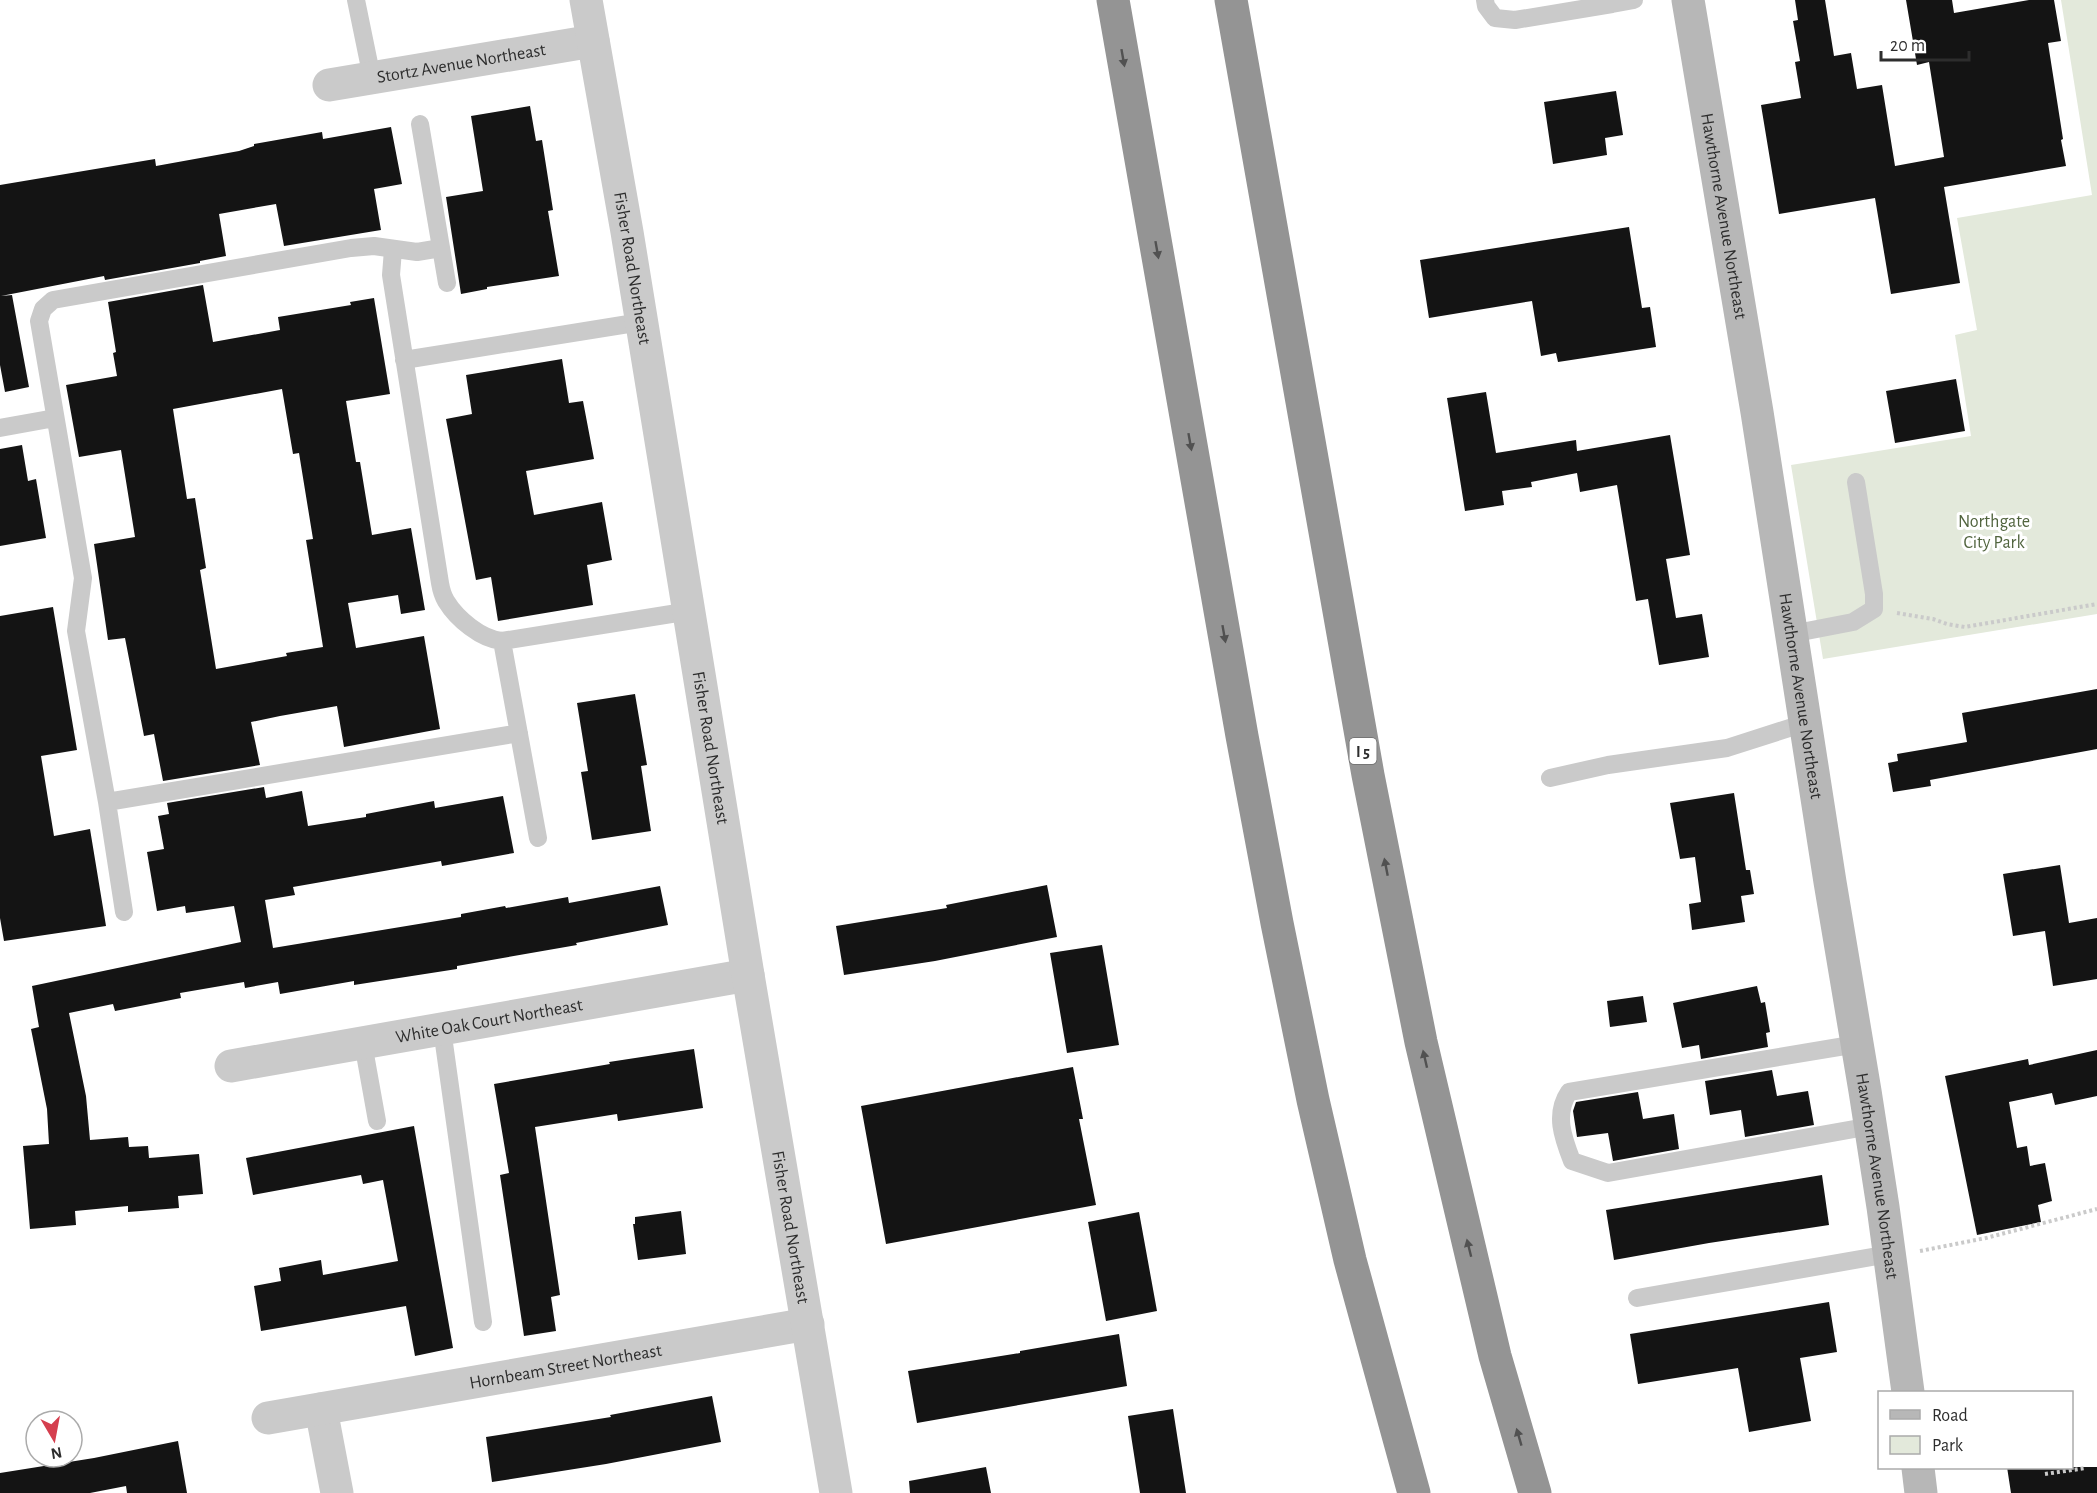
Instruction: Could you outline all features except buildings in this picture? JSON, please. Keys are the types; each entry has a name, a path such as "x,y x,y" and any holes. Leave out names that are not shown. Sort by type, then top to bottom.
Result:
{"highway":[{"path":"1113,0 1277,923 1313,1100 1350,1260 1414,1493"},
{"name":"I 5","path":"1231,0 1368,775 1421,1042 1495,1356 1535,1493"}],"main road":[{"name":"Hawthorne Avenue Northeast","path":"1688,0 1757,412 1871,1126 1908,1391"},
{"path":"1918,1469 1921,1493"}],"street":[{"name":"Fisher Road Northeast","path":"586,0 836,1493"},
{"name":"Stortz Avenue Northeast","path":"329,85 593,41"},
{"name":"White Oak Court Northeast","path":"231,1066 748,975"},
{"name":"Hornbeam Street Northeast","path":"268,1418 808,1324"},
{"path":"321,1409 337,1493"}],"lane":[{"path":"356,0 372,78"},
{"path":"1485,0 1486,6 1495,18 1515,20 1611,2 1634,0"},
{"path":"420,123 447,283"},
{"path":"124,912 107,802 76,632 83,578 39,321 43,309 53,300 351,248 374,246 417,252 441,248"},
{"path":"393,250 391,275 440,583 445,600 460,618 482,634 491,640 502,641 690,611"},
{"path":"404,360 641,322"},
{"path":"0,428 56,418"},
{"path":"1791,634 1853,622 1874,609 1874,594 1856,482"},
{"path":"502,641 538,837"},
{"path":"1550,778 1608,765 1727,748 1805,723"},
{"path":"107,802 519,733"},
{"path":"442,1029 483,1322"},
{"path":"363,1043 377,1121"},
{"path":"1857,1044 1569,1092 1562,1102 1562,1134 1572,1161 1608,1173 1871,1126"},
{"path":"1637,1298 1889,1254"}],"path":[{"path":"1874,609 1965,627 2097,604"},
{"path":"1921,1251 1986,1238 2097,1209"},
{"path":"2045,1474 2086,1468"}],"green space":[{"name":"Northgate City Park","path":"2061,0 2097,0 2097,614 1823,659 1791,465 1971,436 1955,335 1977,330 1957,218 2092,195"}]}
